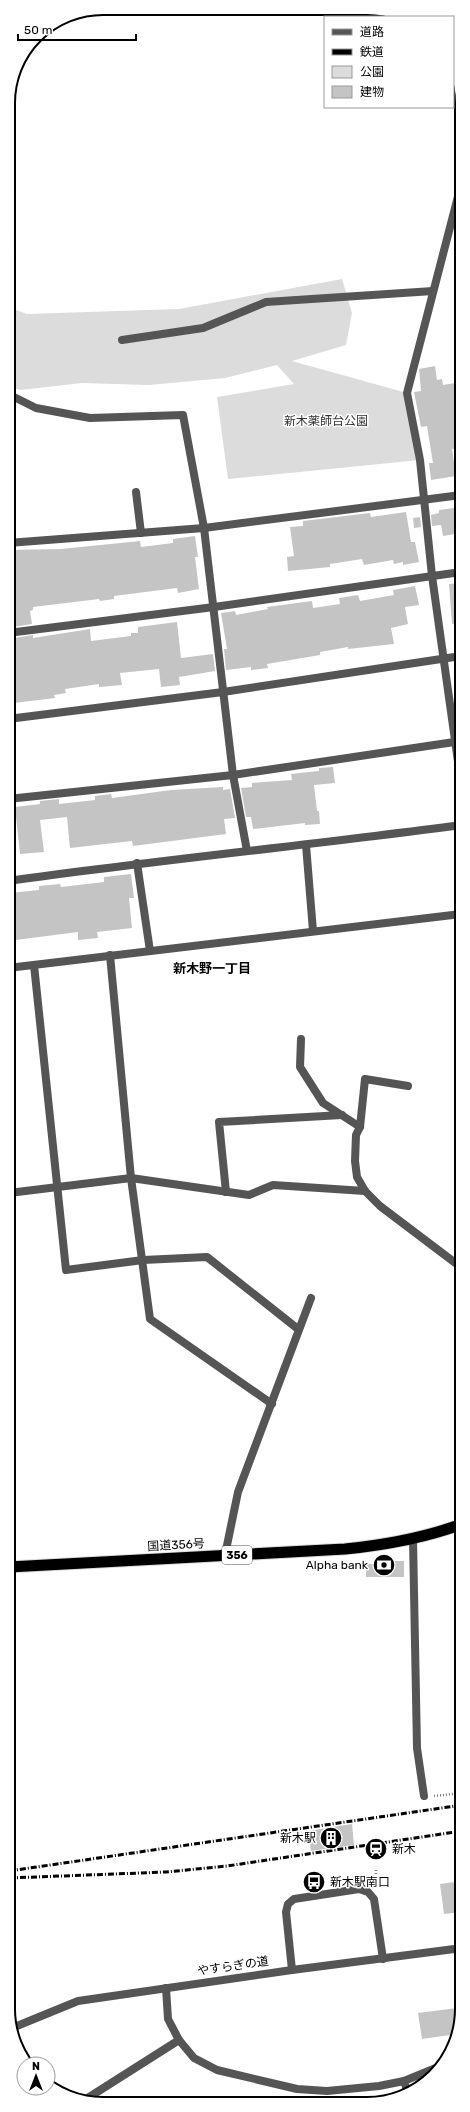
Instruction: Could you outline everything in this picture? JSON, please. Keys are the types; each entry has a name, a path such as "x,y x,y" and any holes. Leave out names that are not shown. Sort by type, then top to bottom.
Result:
{"highway":[{"name":"国道356号","path":"15,1567 345,1549 376,1546 413,1539 455,1526"}],"street":[{"path":"455,208 407,394 420,460 432,576 455,724"},
{"path":"122,340 203,328 266,302 433,291"},
{"path":"15,398 36,408 90,418 183,415 204,528 233,775 247,851"},
{"path":"136,492 141,533"},
{"path":"15,542 204,528 455,496"},
{"path":"15,632 214,608 455,573"},
{"path":"15,718 223,692 455,657"},
{"path":"15,798 233,775 455,742"},
{"path":"15,880 137,863 306,845 455,826"},
{"path":"306,845 313,931"},
{"path":"137,863 150,951"},
{"path":"15,967 455,915"},
{"path":"110,955 131,1178 150,1319 272,1404"},
{"path":"34,965 56,1188 66,1270 143,1260 207,1257 298,1329"},
{"path":"301,1039 300,1067 323,1102 360,1128"},
{"path":"408,1086 366,1079 360,1128 356,1135 355,1161 357,1177 365,1191 380,1206 455,1263"},
{"path":"226,1192 220,1122 342,1115"},
{"path":"15,1192 131,1178 249,1195 274,1185 365,1191"},
{"path":"225,1555 238,1492 272,1404 298,1329 312,1298"},
{"path":"413,1539 417,1748 424,1796"},
{"path":"292,1970 286,1912 288,1904 294,1899 359,1889 368,1892 374,1899 383,1959"},
{"name":"やすらぎの道","path":"17,2026 78,2002 292,1970 455,1949"},
{"path":"166,1988 168,2018 179,2040 194,2058 217,2070 297,2089 327,2091 379,2086 404,2081 430,2070"},
{"path":"94,2096 179,2040"},
{"path":"404,2081 406,2087"}],"path":[{"path":"424,1796 455,1794"},
{"path":"376,1870 376,1875"}],"green space":[{"name":"新木薬師台公園","path":"342,279 352,313 346,345 292,361 407,393 420,460 228,479 217,397 294,384 277,365 225,378 149,385 82,383 21,390 15,389 15,310 27,314 179,309"}],"building":[{"path":"435,366 437,380 442,379 443,385 455,383 455,449 452,449 455,476 431,480 429,463 433,463 427,426 421,427 414,392 421,391 419,369"},
{"path":"454,508 455,534 443,536 441,525 432,526 431,515 439,513 439,510"},
{"path":"406,512 411,542 415,542 419,562 403,565 403,562 394,564 393,560 364,565 362,559 330,564 330,567 288,571 287,557 294,556 290,527 303,526 303,521 370,513 371,517"},
{"path":"420,517 421,527 414,528 413,518"},
{"path":"195,536 198,557 195,557 199,589 178,593 177,588 114,596 114,599 100,601 99,599 33,607 33,610 30,611 32,624 15,627 15,550 61,549 140,541 141,547 173,543 173,539"},
{"path":"449,584 455,584 455,624 452,624"},
{"path":"415,586 419,605 405,607 408,624 391,628 394,644 348,649 348,647 320,652 320,655 267,664 268,668 251,670 251,667 226,670 224,649 227,649 221,613 235,611 236,615 268,609 267,607 312,601 313,608 340,604 339,598 358,595 360,601 394,595 393,590"},
{"path":"177,622 181,658 213,654 215,671 179,677 180,685 161,687 159,669 120,673 122,685 99,687 99,684 65,689 66,693 54,695 55,698 15,703 15,638 33,635 33,638 90,629 91,641 131,636 131,633 138,633 138,627"},
{"path":"333,767 335,783 314,785 320,824 305,825 305,823 253,829 251,817 246,817 241,788 252,787 252,783 292,780 291,774 319,771 319,768"},
{"path":"223,787 223,790 230,789 235,818 224,819 226,834 133,846 132,841 70,848 67,817 40,820 44,852 20,854 15,807 40,804 40,801 59,799 59,804 95,800 95,796 111,794 112,798 171,790"},
{"path":"131,874 134,898 129,898 132,928 97,932 98,938 78,940 78,932 15,940 15,892 39,890 39,886 60,884 61,887 104,882 104,877"},
{"path":"376,1561 404,1561 404,1577 366,1577 366,1564 376,1564"},
{"name":"新木駅","path":"352,1824 354,1845 311,1851 308,1831"},
{"path":"455,1882 455,1913 444,1914 440,1884"},
{"path":"455,2008 451,2035 422,2039 418,2013"}],"railway":[{"path":"15,1870 455,1806"},
{"path":"15,1878 166,1872 227,1866 455,1832"}],"place":[{"name":"Alpha bank","path":"384,1565"},
{"name":"新木駅","path":"331,1838"},
{"name":"新木","path":"376,1849"},
{"name":"新木駅南口","path":"314,1882"}],"district":[{"name":"新木野一丁目","path":"212,968"}]}
